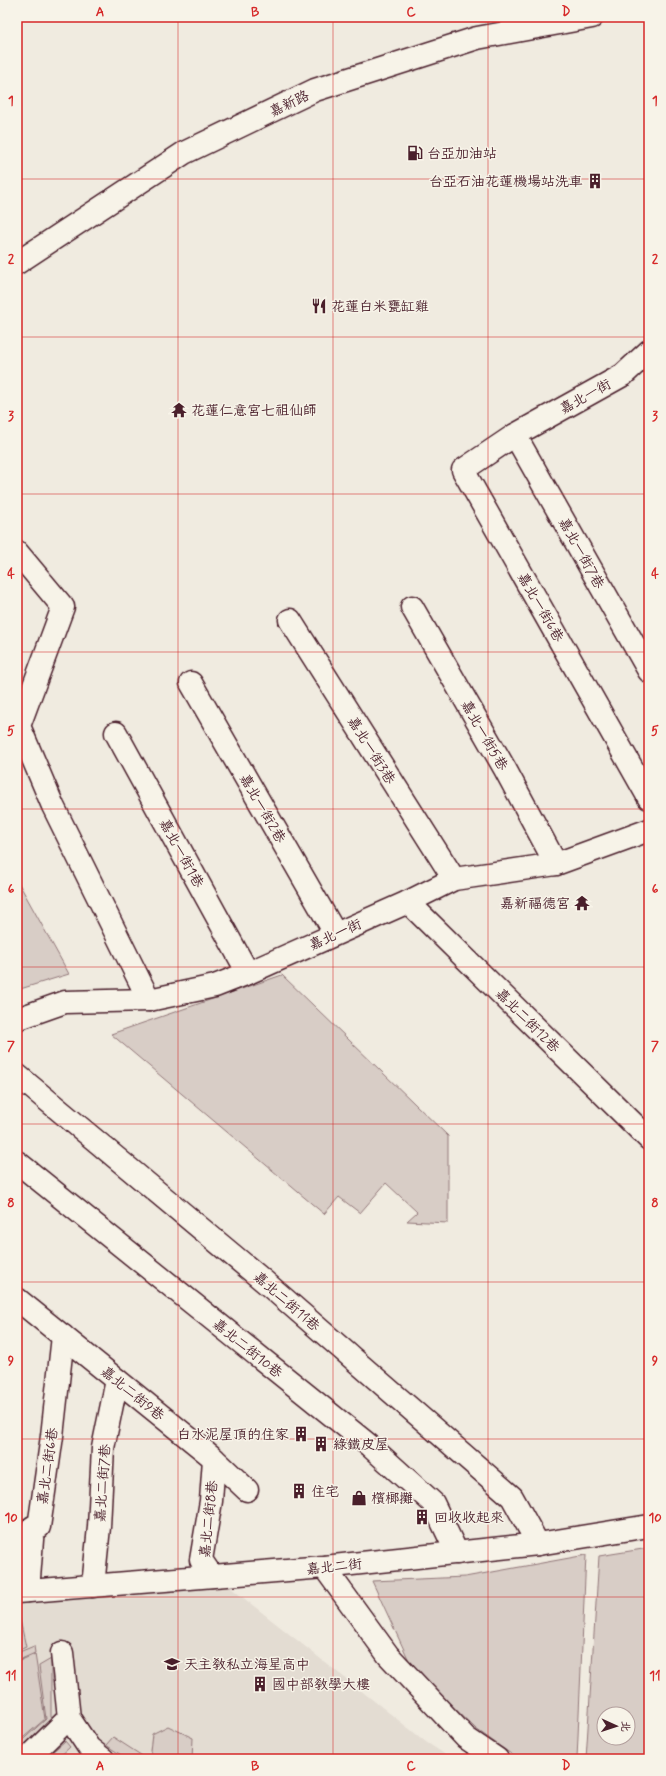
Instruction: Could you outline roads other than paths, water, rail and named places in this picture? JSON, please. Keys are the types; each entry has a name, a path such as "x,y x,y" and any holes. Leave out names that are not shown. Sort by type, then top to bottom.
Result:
{"street":[{"name":"嘉新路","path":"17,263 184,153 315,90 477,38 592,17"},
{"name":"嘉北一街","path":"516,435 623,375 649,351"},
{"name":"嘉北一街7巷","path":"516,435 649,672"},
{"name":"嘉北一街6巷","path":"516,435 463,470 649,798"},
{"path":"17,552 63,607 19,726 53,806 149,1000"},
{"name":"嘉北一街5巷","path":"412,607 505,768 556,864"},
{"name":"嘉北一街3巷","path":"290,620 454,879"},
{"name":"嘉北一街2巷","path":"191,682 335,933"},
{"name":"嘉北一街1巷","path":"116,733 248,973"},
{"name":"嘉北一街","path":"17,1019 65,1002 149,1000 215,986 248,973 335,933 408,902 454,879 556,864 649,830"},
{"name":"嘉北二街12巷","path":"408,902 649,1139"},
{"name":"嘉北二街11巷","path":"17,1075 265,1282 512,1497 538,1544"},
{"name":"嘉北二街10巷","path":"17,1162 370,1446 433,1503 457,1553"},
{"name":"嘉北二街9巷","path":"17,1299 214,1459 247,1490"},
{"name":"嘉北二街6巷","path":"23,1592 33,1527 39,1527 52,1436 63,1336"},
{"name":"嘉北二街7巷","path":"93,1586 99,1527 103,1448 117,1380"},
{"name":"嘉北二街8巷","path":"212,1576 201,1560 211,1501 214,1459"},
{"name":"嘉北二街","path":"23,1592 324,1567 457,1553 538,1544 649,1526"},
{"path":"324,1567 388,1655 466,1738 497,1759"},
{"path":"62,1653 69,1718 89,1748 103,1759"},
{"path":"27,1759 69,1718"}],"place":[{"name":"台亞加油站","path":"415,153"},
{"name":"台亞石油花蓮機場站洗車","path":"595,181"},
{"name":"花蓮白米甕缸雞","path":"319,306"},
{"name":"花蓮仁意宮七祖仙師","path":"179,410"},
{"name":"嘉新福德宮","path":"582,903"},
{"name":"白水泥屋頂的住家","path":"301,1434"},
{"name":"綠鐵皮屋","path":"321,1444"},
{"name":"住宅","path":"299,1491"},
{"name":"檳榔攤","path":"359,1498"},
{"name":"回收收起來","path":"422,1517"},
{"name":"天主教私立海星高中","path":"172,1664"},
{"name":"國中部教學大樓","path":"260,1684"}]}
